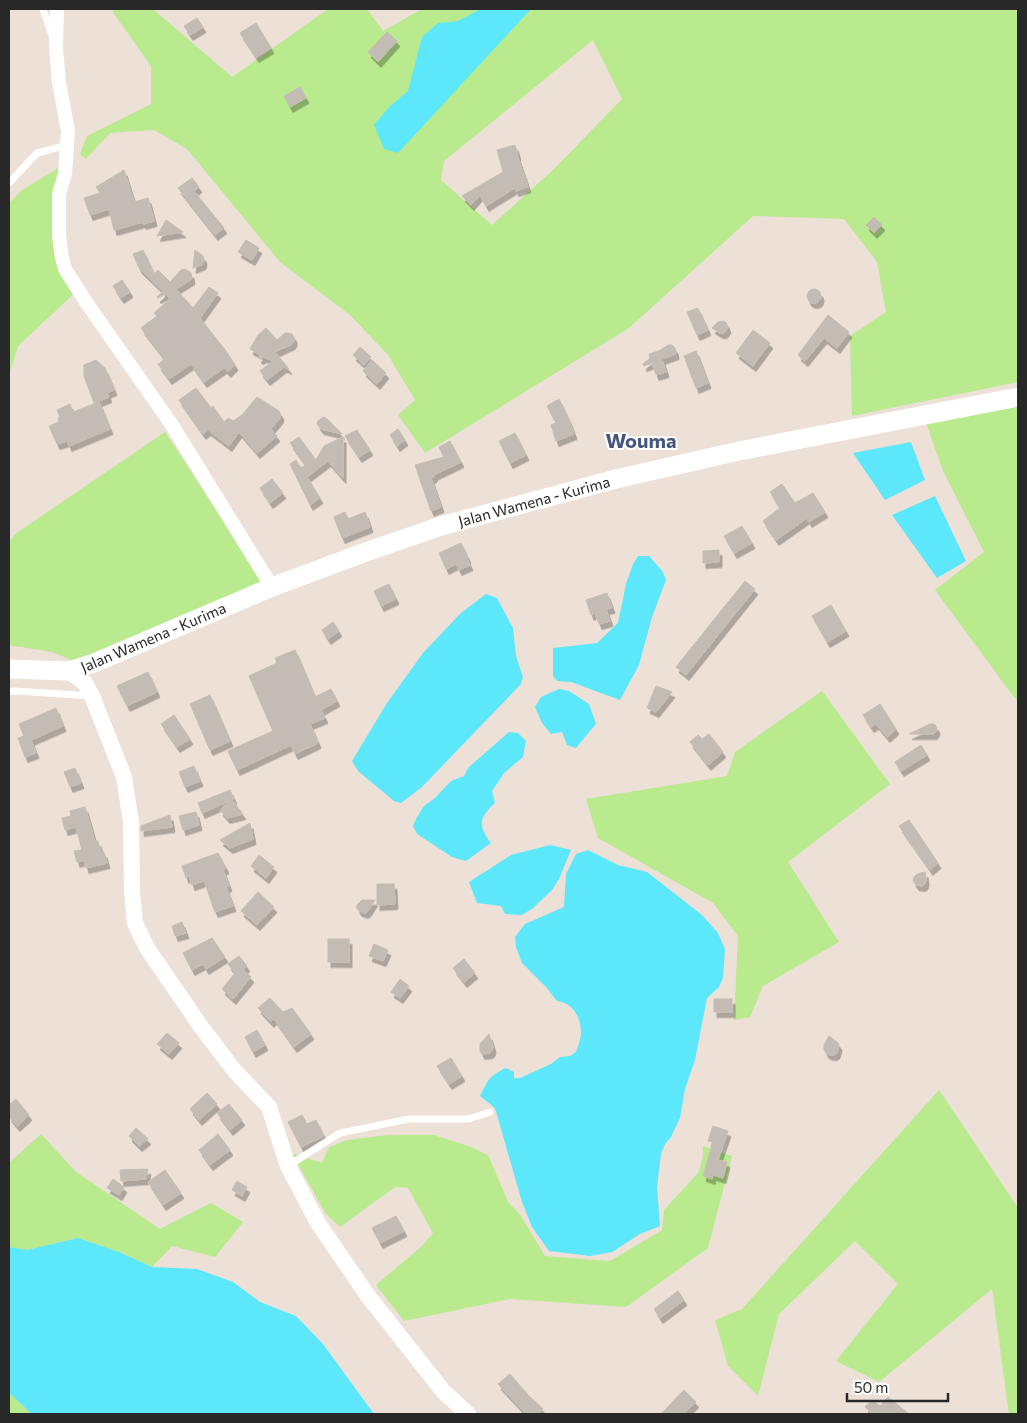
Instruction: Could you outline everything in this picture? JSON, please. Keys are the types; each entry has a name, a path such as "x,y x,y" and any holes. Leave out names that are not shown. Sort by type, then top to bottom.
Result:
{"main road":[{"name":"Jalan Wamena - Kurima","path":"69,671 272,587 441,526 616,479 739,452 1018,397"},
{"path":"9,669 69,671"}],"street":[{"path":"57,9 56,48 59,82 68,131 65,174 59,194 59,235 65,269 172,426 272,587"},
{"path":"69,671 86,683 124,777 131,822 132,891 135,923 147,948 202,1028 234,1070 269,1107 288,1166 318,1223 368,1296 442,1391 468,1414"}],"lane":[{"path":"43,9 56,48"},
{"path":"9,183 37,152 60,147 67,152"},
{"path":"9,692 92,696"},
{"path":"288,1166 340,1133 409,1119 469,1119 490,1112"}],"green space":[{"path":"119,9 153,9 232,77 328,9 367,9 383,31 422,9 1018,9 1018,382 852,416 850,336 886,312 877,262 844,219 753,216 629,328 425,453 398,415 415,400 388,355 350,315 280,262 187,149 154,130 110,133 86,159 80,154 87,136 151,104 151,66 112,11","holes":["593,40 622,99 553,170 492,225 441,180 444,161"]},
{"path":"60,167 60,252 81,287 18,346 9,375 9,203 22,190"},
{"path":"1018,404 1018,701 935,590 984,552 943,471 926,423"},
{"path":"165,432 265,585 74,661 52,652 9,645 9,542 15,534"},
{"path":"822,691 890,784 788,862 839,942 763,986 750,1017 734,1020 738,936 713,903 598,838 586,799 727,776 735,752"},
{"path":"939,1090 1018,1208 1018,1414 1009,1414 992,1289 879,1382 836,1361 898,1284 855,1241 779,1314 758,1396 728,1366 715,1320 742,1309"},
{"path":"41,1134 76,1172 160,1229 211,1203 243,1222 215,1257 172,1246 152,1267 119,1252 78,1238 27,1250 9,1247 9,1163"},
{"path":"388,1135 434,1135 471,1147 488,1155 508,1202 521,1216 545,1256 610,1261 662,1230 664,1210 699,1172 703,1156 703,1146 732,1156 708,1248 626,1307 510,1299 404,1321 376,1285 423,1245 433,1233 408,1188 395,1187 340,1227 326,1214 293,1155 322,1163 329,1147 347,1140"},
{"path":"9,1393 32,1414 9,1414"}],"water":[{"path":"481,9 531,9 398,153 384,149 374,125 389,107 408,91 422,37 438,23 458,21"},
{"path":"911,442 925,480 885,500 853,453"},
{"path":"935,496 966,561 937,578 892,515"},
{"path":"638,556 649,556 663,572 666,580 652,617 639,665 620,700 571,682 557,681 553,676 553,648 597,643 618,623 626,584"},
{"path":"486,594 497,598 513,628 516,656 523,677 521,684 422,787 401,803 394,801 358,771 352,761 387,703 423,653 461,613"},
{"path":"559,689 569,691 589,704 596,724 576,748 567,745 562,732 551,734 542,723 535,707 541,697"},
{"path":"509,732 518,733 526,741 523,757 504,773 492,791 495,803 483,817 482,826 491,843 466,861 452,857 417,834 413,826 417,817 424,806 435,798 451,781 464,776 469,767"},
{"path":"550,845 571,850 559,879 552,890 533,908 522,915 505,914 501,906 477,903 469,882 511,855"},
{"path":"588,850 618,865 647,872 702,915 718,933 725,949 723,978 719,987 707,998 695,1060 685,1089 680,1118 661,1154 657,1187 660,1226 640,1234 612,1252 590,1256 549,1251 532,1227 522,1202 495,1108 480,1096 490,1079 506,1068 514,1072 514,1078 520,1078 551,1064 560,1057 570,1056 576,1052 581,1033 578,1016 568,1005 557,1001 522,963 516,947 515,937 525,924 564,907 566,874 576,854"},
{"path":"78,1238 119,1252 152,1267 197,1269 233,1282 260,1302 296,1316 323,1344 374,1414 32,1414 9,1393 9,1247 27,1250"}],"building":[{"path":"197,18 203,27 190,35 184,26"},
{"path":"256,23 271,48 256,57 240,33"},
{"path":"387,32 397,41 378,62 368,52"},
{"path":"300,87 306,98 290,107 284,96"},
{"path":"515,145 528,187 516,191 515,188 486,206 480,195 471,205 462,196 503,172 497,150"},
{"path":"124,170 134,202 148,198 154,221 114,230 109,209 90,215 84,198 100,193 96,187"},
{"path":"192,178 199,187 194,191 224,228 215,235 178,188"},
{"path":"874,217 882,225 874,233 866,225"},
{"path":"166,220 183,232 157,236"},
{"path":"246,240 259,248 252,260 238,252"},
{"path":"143,250 154,274 158,270 170,282 181,270 185,269 191,273 192,279 176,289 193,308 209,287 218,293 200,318 235,365 228,372 224,368 204,382 191,364 169,379 158,364 165,359 141,328 157,316 154,313 170,299 166,294 157,297 163,291 139,268 133,254"},
{"path":"195,250 203,256 204,260 203,264 193,268"},
{"path":"122,280 130,292 121,298 113,286"},
{"path":"814,289 819,291 821,296 819,301 814,303 809,301 807,296 809,291"},
{"path":"698,308 708,330 697,335 687,312"},
{"path":"828,315 849,332 837,348 824,338 805,361 798,355"},
{"path":"718,322 726,322 728,328 724,333 720,333 712,328"},
{"path":"266,328 277,340 285,333 292,334 294,337 292,344 275,352 289,369 284,367 267,380 260,371 273,361 264,357 260,359 258,357 261,355 250,349 258,335"},
{"path":"753,330 770,343 753,366 736,353"},
{"path":"668,345 672,345 675,348 676,354 662,359 666,372 656,375 652,363 644,366 643,364 650,358 649,354 659,351"},
{"path":"360,347 371,357 364,365 353,355"},
{"path":"696,351 708,383 696,388 684,356"},
{"path":"96,360 105,368 114,390 107,393 109,397 94,403 84,376 84,365"},
{"path":"372,360 386,373 377,384 363,371"},
{"path":"196,388 211,408 213,406 224,422 228,418 233,421 242,415 257,397 279,411 280,418 271,429 277,436 257,453 239,432 229,446 208,430 203,434 179,400"},
{"path":"559,399 574,434 556,441 551,425 556,423 547,406"},
{"path":"99,402 110,429 69,446 67,441 57,444 49,426 59,422 58,418 60,417 57,410 70,404 73,412"},
{"path":"323,417 342,434 321,429 317,424"},
{"path":"398,429 405,440 397,446 390,435"},
{"path":"357,430 370,450 359,457 345,436"},
{"path":"515,433 526,455 510,463 499,441"},
{"path":"299,437 316,460 324,446 343,437 343,478 328,461 307,477 320,498 310,505 290,464 296,460 301,468 306,465 290,443"},
{"path":"450,441 461,462 431,478 441,507 431,511 415,465 444,457 439,447"},
{"path":"272,479 283,493 270,503 260,488"},
{"path":"782,484 795,503 813,493 825,512 809,522 807,518 776,540 763,521 780,508 770,492"},
{"path":"345,512 348,519 365,512 370,527 342,538 334,517"},
{"path":"742,526 752,543 734,553 724,536"},
{"path":"461,543 470,565 459,570 456,564 446,569 439,553"},
{"path":"719,550 719,562 703,563 703,551"},
{"path":"745,581 755,589 686,675 676,667"},
{"path":"389,584 396,599 381,606 374,591"},
{"path":"607,593 612,608 606,609 610,621 599,624 595,613 591,615 586,600"},
{"path":"831,605 846,631 827,642 812,616"},
{"path":"333,622 339,631 328,639 322,630"},
{"path":"295,650 315,697 331,689 337,701 321,710 325,718 310,724 318,743 295,754 291,745 237,770 228,751 273,731 249,676 277,663 275,658"},
{"path":"148,672 157,692 127,706 117,686"},
{"path":"656,686 672,692 656,712 647,708"},
{"path":"210,695 230,741 210,750 190,704"},
{"path":"880,704 896,729 887,737 876,724 871,727 863,715"},
{"path":"56,708 63,726 31,740 36,753 25,757 18,738 24,736 19,724"},
{"path":"174,715 190,739 177,747 161,724"},
{"path":"930,724 936,726 937,730 934,734 909,734"},
{"path":"709,734 723,752 708,765 690,742 698,735 702,739"},
{"path":"921,745 927,755 901,771 895,762"},
{"path":"194,766 200,781 185,787 179,772"},
{"path":"75,768 81,783 70,787 64,772"},
{"path":"230,790 234,799 202,813 198,803"},
{"path":"232,800 243,814 227,818 220,810"},
{"path":"85,807 95,842 98,841 101,853 104,852 107,863 86,868 84,860 77,862 74,851 82,850 76,827 65,830 62,818 71,816 70,811"},
{"path":"196,812 199,825 183,830 179,816"},
{"path":"170,815 172,827 141,831 141,826"},
{"path":"909,820 938,863 930,870 899,826"},
{"path":"250,823 253,839 230,848 220,840"},
{"path":"218,853 226,868 223,870 229,886 226,887 233,906 215,912 204,881 192,885 189,876 186,878 182,866"},
{"path":"259,855 274,867 266,878 251,866"},
{"path":"925,872 925,884 922,886 916,885 913,881 914,877"},
{"path":"377,884 394,884 395,904 377,905"},
{"path":"258,892 274,907 257,925 241,911"},
{"path":"362,900 375,900 365,913 357,908 357,905"},
{"path":"182,922 186,933 175,936 172,926"},
{"path":"212,938 225,957 206,969 203,964 192,970 183,953"},
{"path":"328,939 349,939 349,962 328,962"},
{"path":"374,944 388,950 383,961 369,956"},
{"path":"239,956 247,966 243,969 251,977 233,999 222,989 235,973 228,964"},
{"path":"464,959 475,973 464,982 453,968"},
{"path":"400,979 409,986 400,998 391,992"},
{"path":"270,998 283,1012 292,1008 311,1034 294,1047 274,1019 271,1022 258,1008"},
{"path":"714,999 732,999 732,1012 714,1012"},
{"path":"257,1030 265,1045 253,1052 245,1037"},
{"path":"167,1033 179,1043 169,1054 157,1044"},
{"path":"489,1034 493,1047 492,1051 482,1054 480,1044"},
{"path":"829,1036 839,1045 837,1053 834,1055 826,1053 824,1049"},
{"path":"451,1058 462,1076 449,1084 437,1066"},
{"path":"207,1093 217,1104 199,1120 190,1109"},
{"path":"16,1099 29,1115 17,1126 9,1117 9,1105"},
{"path":"229,1104 242,1120 230,1130 217,1113"},
{"path":"302,1115 307,1124 316,1120 324,1136 301,1147 288,1122"},
{"path":"713,1126 728,1131 718,1160 727,1162 723,1178 713,1175 712,1179 703,1176 713,1142 708,1141"},
{"path":"136,1128 148,1139 139,1146 129,1136"},
{"path":"218,1134 230,1150 210,1165 199,1150"},
{"path":"148,1169 146,1179 121,1181 120,1170"},
{"path":"165,1170 181,1193 163,1205 148,1182"},
{"path":"113,1179 124,1187 119,1195 107,1188"},
{"path":"237,1181 247,1187 242,1196 232,1190"},
{"path":"396,1216 404,1231 380,1243 372,1228"},
{"path":"678,1291 684,1300 660,1318 654,1309"},
{"path":"510,1374 543,1409 538,1414 526,1414 498,1384"},
{"path":"684,1390 696,1402 684,1414 661,1414"},
{"path":"888,1397 909,1414 873,1414 865,1407 872,1400 880,1406"}],"district":[{"name":"Wouma","path":"641,440"}]}
